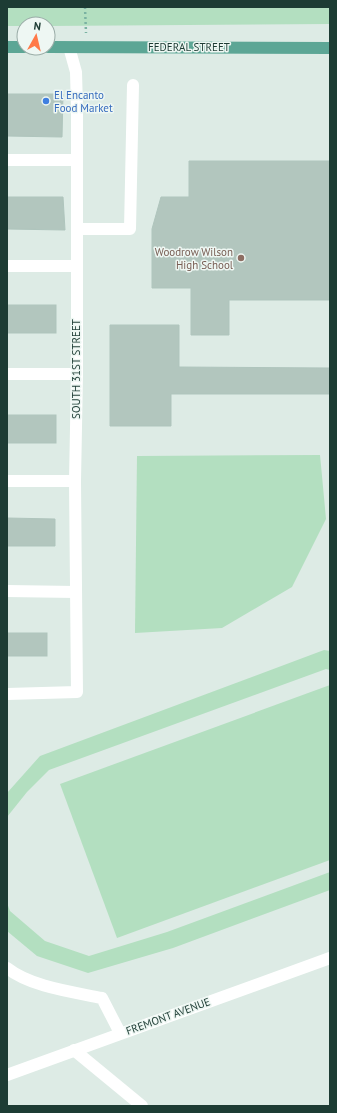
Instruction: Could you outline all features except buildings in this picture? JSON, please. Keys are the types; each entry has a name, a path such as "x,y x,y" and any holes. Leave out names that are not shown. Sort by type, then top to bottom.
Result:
{"main road":[{"name":"FEDERAL STREET","path":"56,47 330,48"}],"street":[{"name":"SOUTH 31ST STREET","path":"7,694 77,692 75,480 77,374 76,72 69,47"},
{"path":"77,229 130,229 133,85"},
{"path":"7,160 77,160"},
{"path":"7,266 77,266"},
{"path":"7,374 77,374"},
{"path":"7,481 75,480"},
{"path":"7,591 76,592"},
{"name":"FREMONT AVENUE","path":"7,1074 330,958"},
{"path":"7,968 29,981 102,998 120,1033"},
{"path":"74,1050 142,1106"}],"path":[{"path":"85,7 86,47"}],"green space":[{"path":"7,7 330,7 330,24 56,26 56,16 16,16 16,26 7,26"},
{"path":"320,455 326,519 292,587 222,628 135,633 137,456"},
{"path":"324,650 330,651 330,670 326,669 49,770 27,792 7,817 7,793 40,756"},
{"path":"330,685 330,860 117,938 60,784"},
{"path":"330,872 330,890 173,948 88,973 37,956 7,931 7,903 10,911 45,941 89,956 167,932"}],"place":[{"name":"El Encanto Food Market","path":"46,101"},
{"name":"Woodrow Wilson High School","path":"241,258"}]}
